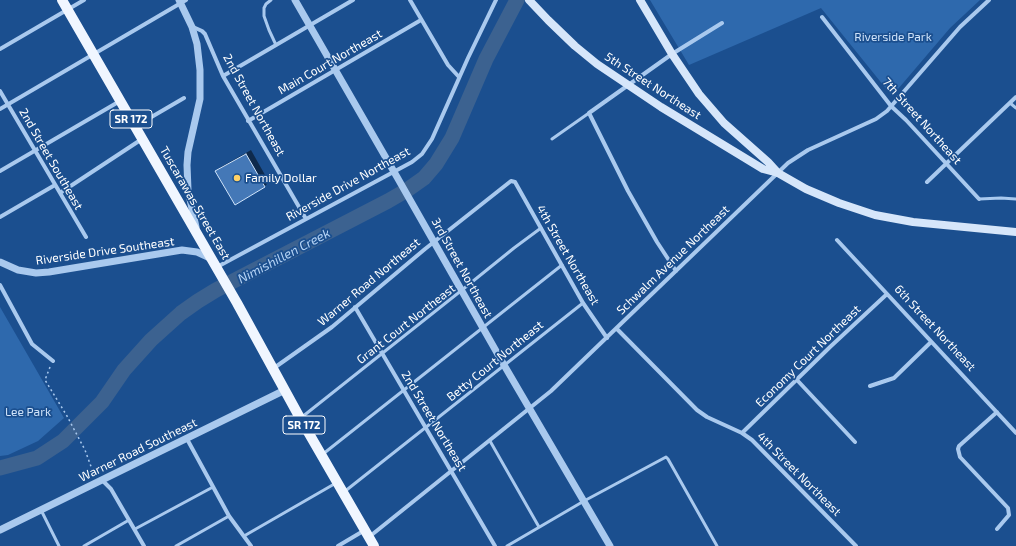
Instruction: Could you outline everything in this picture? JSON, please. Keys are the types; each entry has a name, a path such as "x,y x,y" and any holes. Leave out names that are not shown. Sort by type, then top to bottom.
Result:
{"main road":[{"name":"Tuscarawas Street East","path":"62,0 200,238 274,368 300,418 369,538"},
{"name":"5th Street Northeast","path":"529,0 584,54 629,85 763,169 778,173"},
{"path":"640,0 688,79 711,109 778,173 821,196 857,210 875,215 913,222 1016,232"}],"street":[{"path":"0,49 84,0"},
{"name":"3rd Street Northeast","path":"295,0 504,365 610,546"},
{"path":"223,76 353,0"},
{"path":"410,0 448,65 459,77"},
{"name":"Riverside Drive Northeast","path":"216,267 306,219 396,174 417,158 429,144 496,0"},
{"name":"Schwalm Avenue Northeast","path":"338,546 369,538 530,409 607,338 797,156 876,119 892,106 956,32 989,0"},
{"path":"0,109 182,1"},
{"name":"2nd Street Northeast","path":"182,1 192,27 199,55 201,88 198,112 188,152 187,176 191,208 200,238"},
{"name":"7th Street Northeast","path":"822,17 892,106 947,163 979,199"},
{"name":"Main Court Northeast","path":"248,121 421,20"},
{"path":"676,271 657,242 628,190 589,114 672,54 722,23"},
{"name":"2nd Street Northeast","path":"192,27 199,29 205,34 223,76 306,219"},
{"name":"2nd Street Southeast","path":"0,91 86,238"},
{"path":"926,182 1016,97"},
{"path":"136,126 184,98"},
{"path":"0,171 121,101"},
{"path":"60,194 142,138"},
{"name":"4th Street Northeast","path":"513,181 515,182 583,303 607,338"},
{"name":"Warner Road Northeast","path":"274,368 332,327 434,242 513,181"},
{"path":"0,216 55,185"},
{"name":"6th Street Northeast","path":"837,240 1016,433"},
{"name":"Riverside Drive Southeast","path":"0,262 18,270 36,273 182,250 197,252 216,267"},
{"path":"0,285 32,344 53,361"},
{"name":"Economy Court Northeast","path":"742,433 887,294"},
{"name":"2nd Street Northeast","path":"356,307 495,546"},
{"name":"4th Street Northeast","path":"617,328 697,410 707,417 742,433 752,440 856,546"},
{"path":"870,386 894,378 931,342"},
{"path":"797,380 855,442"},
{"name":"Warner Road Southeast","path":"0,530 285,390"},
{"path":"997,412 959,446 958,449 960,457 1008,508 1010,516 997,529"},
{"path":"187,439 229,516 251,546"},
{"path":"102,480 111,489 144,546"}],"lane":[{"path":"271,0 264,8 264,16 276,45"},
{"path":"1010,103 1016,108"},
{"path":"552,139 589,114"},
{"path":"979,199 1016,199"},
{"name":"Grant Court Northeast","path":"300,418 541,228"},
{"path":"322,456 562,265"},
{"name":"Betty Court Northeast","path":"343,493 583,303"},
{"path":"490,441 539,527"},
{"path":"507,546 584,501 666,457 717,546"},
{"path":"244,536 337,483"},
{"path":"135,529 213,487"},
{"path":"40,510 59,546"},
{"path":"176,546 229,516"},
{"path":"84,546 129,520"}],"path":[{"path":"53,361 45,380 67,416 85,450 93,472 102,480"}],"green space":[{"name":"Riverside Park","path":"650,0 980,0 950,28 892,96 821,8 689,65"},
{"name":"Lee Park","path":"0,307 64,418 38,441 8,455 0,456"}],"building":[{"path":"246,154 265,187 235,205 215,171"}],"waterway":[{"name":"Nimishillen Creek","path":"0,468 37,458 63,441 102,402 124,370 151,340 181,313 198,301 216,290 388,201 424,178 436,164 452,138 486,59 517,0"}],"place":[{"name":"Family Dollar","path":"237,178"}]}
